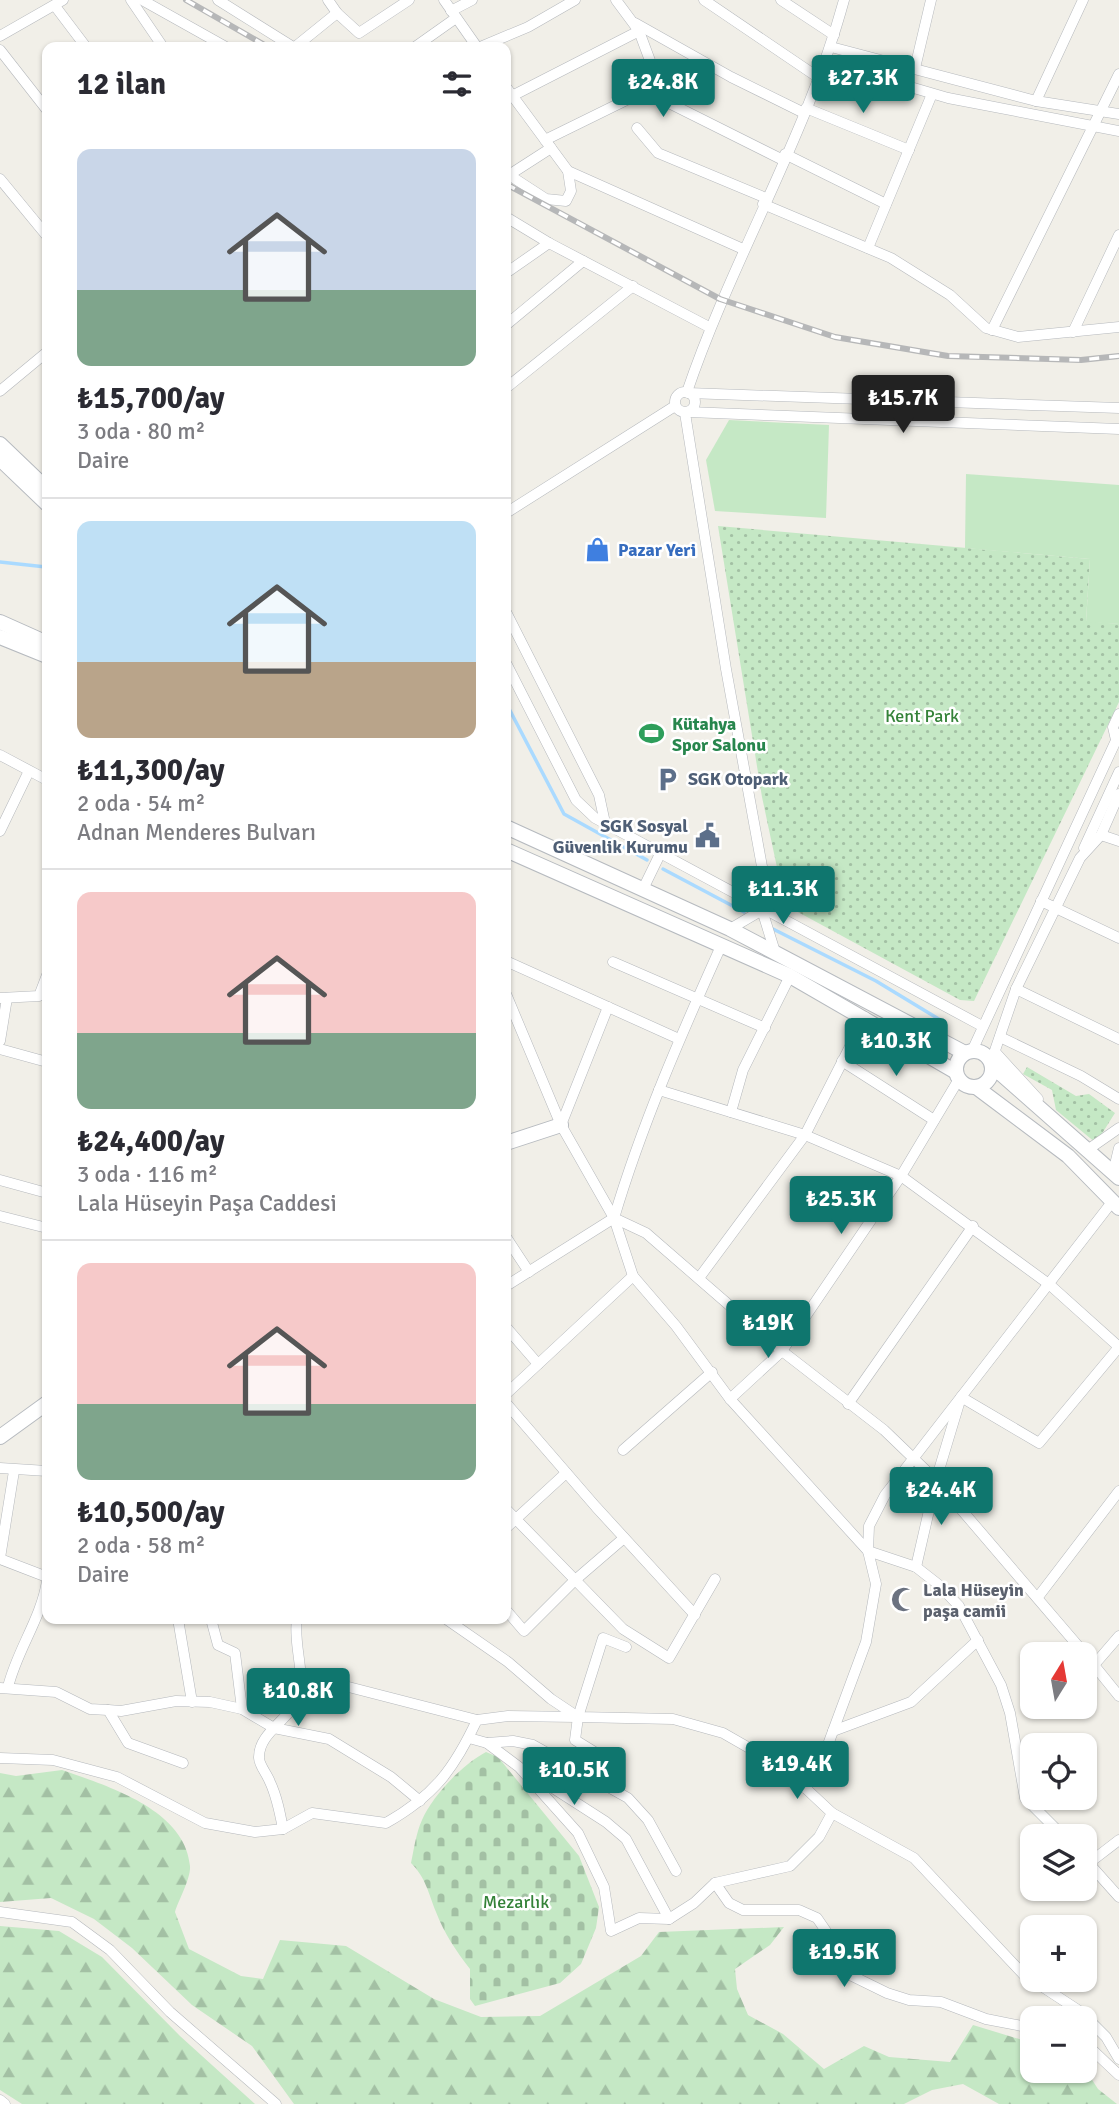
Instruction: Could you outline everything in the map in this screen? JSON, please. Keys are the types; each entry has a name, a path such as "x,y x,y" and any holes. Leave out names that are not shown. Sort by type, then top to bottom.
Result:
{"main road":[{"path":"0,444 42,484"},
{"path":"0,459 42,499"},
{"path":"0,622 42,641"},
{"path":"0,637 42,654"},
{"path":"511,829 730,929 969,1052 985,1054 1088,1152 1116,1175"},
{"path":"511,852 790,976 865,1017 958,1076 966,1085 976,1087 1068,1156 1116,1205"},
{"path":"958,1076 958,1061 969,1052"},
{"path":"976,1087 990,1078 993,1060"},
{"path":"511,1141 561,1125"},
{"path":"0,1437 42,1407"}],"street":[{"path":"131,0 160,42"},
{"path":"142,0 217,42"},
{"path":"218,0 286,42"},
{"path":"328,0 337,13 359,33 409,0"},
{"path":"444,0 474,42"},
{"path":"421,42 472,0"},
{"path":"490,42 528,27 575,0"},
{"path":"616,0 636,27 665,101 671,106 886,204"},
{"path":"704,0 819,78"},
{"path":"781,0 834,35"},
{"path":"687,392 709,327 819,78 844,0"},
{"path":"915,68 931,0"},
{"path":"1036,101 1083,0"},
{"path":"0,36 59,3 83,42"},
{"path":"300,42 337,13"},
{"path":"511,91 636,27"},
{"path":"636,27 731,78 805,111 909,150"},
{"path":"831,47 1036,101 1119,114"},
{"path":"0,50 42,104"},
{"path":"825,62 932,94 1119,131"},
{"path":"992,330 1119,74"},
{"path":"511,172 548,144 659,84"},
{"path":"868,248 932,94"},
{"path":"511,95 568,171 571,191 566,201 546,199 511,176"},
{"path":"637,128 658,153 891,258 950,295 992,330 1018,337 1119,327"},
{"path":"568,171 743,250"},
{"path":"0,179 42,230"},
{"path":"511,220 549,243 709,327"},
{"path":"511,228 519,225"},
{"path":"1073,332 1119,235"},
{"path":"511,270 549,243"},
{"path":"511,321 583,261"},
{"path":"511,383 633,286"},
{"path":"0,391 42,356"},
{"path":"687,392 695,402 687,412 726,669 763,872 762,910 775,952"},
{"path":"511,510 675,406 678,395 687,392 1119,408"},
{"path":"675,406 687,412 1119,429"},
{"path":"511,621 599,795 605,823"},
{"path":"511,673 576,800 605,823 662,852 762,910 982,1026"},
{"path":"969,1052 1117,737 1113,727 1119,715"},
{"path":"0,755 42,778"},
{"path":"0,831 29,771"},
{"path":"993,1060 1016,989 1119,772"},
{"path":"1080,858 1101,835 1119,794"},
{"path":"1101,835 1119,841"},
{"path":"643,889 662,852"},
{"path":"1041,901 1119,938"},
{"path":"730,929 762,910"},
{"path":"511,1283 614,1218 632,1159 679,1039 721,946"},
{"path":"613,962 765,1028"},
{"path":"511,963 679,1039"},
{"path":"731,1112 743,1070 790,976"},
{"path":"1016,989 1119,1039"},
{"path":"0,1041 2,995 42,998"},
{"path":"511,1006 561,1125 614,1218 633,1276 712,1372 730,1399 868,1551 916,1567 939,1585 959,1606 1001,1685 1010,1713 1025,1798 1051,1824"},
{"path":"561,1125 608,1007"},
{"path":"699,1278 805,1135 865,1017"},
{"path":"1000,1037 1081,1076 1119,1099"},
{"path":"0,1049 42,1061"},
{"path":"842,1061 934,1120"},
{"path":"730,1399 782,1351 901,1176 958,1076"},
{"path":"659,1090 805,1135 901,1176 1051,1285 1119,1347 1039,1443 961,1397"},
{"path":"1088,1152 1119,1128"},
{"path":"1116,1175 1119,1148"},
{"path":"0,1180 42,1192"},
{"path":"805,1787 833,1731 866,1642 876,1584 868,1551 869,1526 885,1494 1116,1205"},
{"path":"0,1216 42,1227"},
{"path":"614,1218 646,1233 782,1351 884,1430 911,1459 936,1480 1075,1642"},
{"path":"848,1404 973,1226"},
{"path":"511,1245 528,1272"},
{"path":"511,1389 633,1276"},
{"path":"511,1333 538,1364"},
{"path":"622,1450 712,1372"},
{"path":"916,1567 936,1480 961,1397"},
{"path":"511,1409 695,1615"},
{"path":"0,1468 42,1471"},
{"path":"14,1471 0,1559 42,1577"},
{"path":"511,1523 566,1473"},
{"path":"1038,1597 1117,1497"},
{"path":"511,1515 623,1629 669,1658 715,1578"},
{"path":"511,1616 524,1631 574,1581 624,1538"},
{"path":"42,1607 4,1687 57,1692 90,1709 121,1712 176,1701 242,1709 274,1728 330,1739 391,1777 420,1801"},
{"path":"179,1624 192,1702"},
{"path":"212,1624 218,1646 234,1653 242,1709"},
{"path":"283,1829 277,1801 258,1760 261,1747 274,1728 290,1714 299,1693 296,1624"},
{"path":"453,1624 508,1662 551,1699 578,1717"},
{"path":"1097,1662 1119,1636"},
{"path":"606,1785 614,1764 575,1740 578,1717 603,1638 626,1647"},
{"path":"833,1731 911,1702 978,1640"},
{"path":"1097,1669 1119,1696"},
{"path":"298,1674 477,1720 508,1716 673,1719 723,1733 784,1768 832,1813 914,1858 1023,1975 1081,2012 1106,2037 1119,2059"},
{"path":"107,1710 128,1743 183,1763"},
{"path":"0,1758 53,1760 117,1777 205,1823 255,1832 283,1829 312,1813 386,1824 420,1801 456,1764 477,1720"},
{"path":"469,1738 487,1743 513,1741 533,1745 628,1798 648,1819 676,1871"},
{"path":"487,1743 519,1767 564,1793 626,1839 669,1919"},
{"path":"519,1767 578,1833 604,1887 611,1930 639,1918 669,1919 694,1903 715,1883 790,1866 819,1838 832,1813"},
{"path":"1097,1854 1119,1840"},
{"path":"1097,1872 1119,1897"},
{"path":"715,1883 729,1903 743,1910 799,1910 817,1918 828,1934 829,1956 838,1969 887,1993 909,2000 941,2002 986,2019 1020,2026"},
{"path":"0,1912 72,1923 110,1950 170,2012 276,2104"},
{"path":"1097,2054 1119,2075"},
{"path":"0,2101 5,2104"}],"green space":[{"path":"729,420 829,425 826,518 715,511 706,460"},
{"path":"966,474 1119,485 1119,624 1086,622 1090,559 965,548"},
{"name":"Kent Park","path":"718,526 1090,559 1086,621 1119,624 1119,702 974,1001 960,1000 785,905 762,797"},
{"path":"1027,1067 1076,1096 1089,1094 1115,1113 1096,1143 1056,1110 1052,1090 1023,1074"},
{"name":"Mezarlık","path":"486,1752 498,1757 579,1856 599,1907 596,1928 581,1964 560,1983 475,2006 470,1999 470,1969 447,1935 423,1880 411,1863 420,1825 433,1801 459,1772"},
{"path":"62,1770 121,1792 159,1815 174,1829 185,1846 190,1866 187,1882 175,1912 189,1949 241,1976 263,1979 280,1940 346,1946 434,1999 481,2017 540,2016 641,1956 659,1932 784,1927 770,1945 735,1969 737,1989 748,2015 783,2034 824,2069 864,2046 889,2057 950,2062 973,2025 1020,2039 1020,2083 1094,2083 1117,2104 999,2104 963,2084 932,2090 904,2104 294,2104 252,2046 192,2005 132,1948 94,1919 51,1898 0,1902 0,1773 16,1776"},
{"path":"0,1926 59,1931 102,1957 180,2036 255,2104 22,2104 0,2090"}],"waterway":[{"path":"0,562 42,567"},
{"path":"511,713 564,814 647,860"},
{"path":"663,869 744,912"},
{"path":"773,929 876,981 942,1021"}],"railway":[{"path":"186,0 259,42"},
{"path":"511,187 720,299 835,337 948,356 1081,360 1119,356"}],"place":[{"name":"Pazar Yeri","path":"598,550"},
{"name":"Kütahya Spor Salonu","path":"652,734"},
{"name":"SGK Otopark","path":"668,779"},
{"name":"SGK Sosyal Güvenlik Kurumu","path":"708,836"},
{"name":"Lala Hüseyin paşa camii","path":"903,1600"}]}
